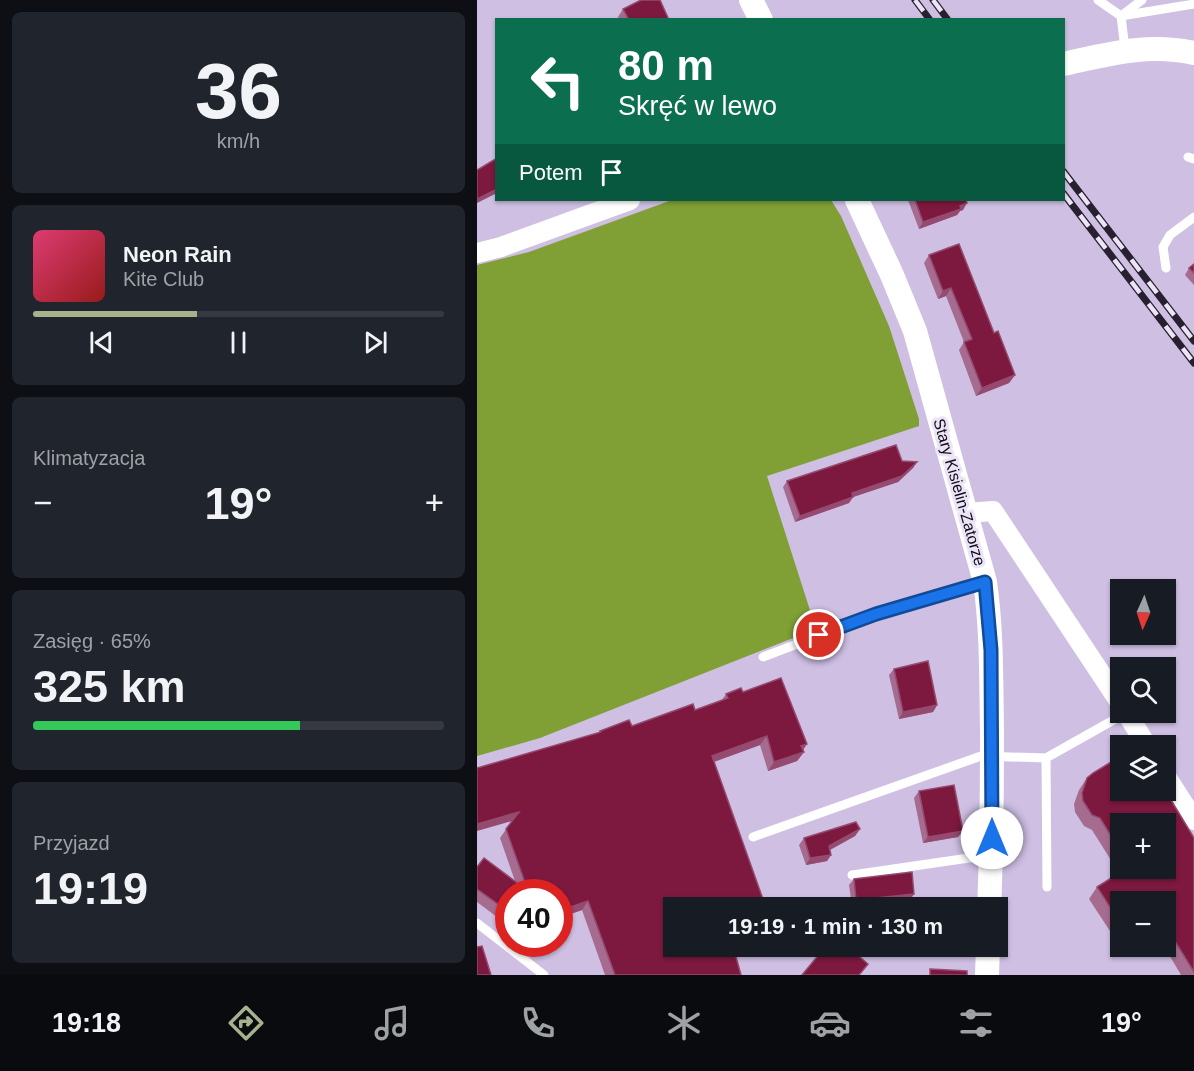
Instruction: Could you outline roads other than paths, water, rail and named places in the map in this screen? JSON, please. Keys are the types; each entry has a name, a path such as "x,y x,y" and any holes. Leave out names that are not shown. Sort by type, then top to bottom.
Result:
{"street":[{"path":"751,0 760,18"},
{"path":"1065,64 1126,50 1149,48 1169,48 1194,53"},
{"path":"477,253 501,247 627,201"},
{"name":"Stary Kisielin-Zatorze","path":"857,201 915,330 985,582 991,650 992,858 990,897"},
{"path":"966,513 993,511 1110,687"},
{"path":"1176,792 1194,820"},
{"path":"987,975 988,957"}],"lane":[{"path":"1098,0 1121,16 1194,4"},
{"path":"1121,16 1142,0"},
{"path":"1121,16 1126,50"},
{"path":"1166,268 1163,247 1166,241 1170,235 1194,217"},
{"path":"763,657 876,614 985,582"},
{"path":"753,837 981,756 1046,758 1110,722"},
{"path":"1046,758 1047,887"},
{"path":"852,875 969,858 992,858"},
{"path":"477,923 544,975"}],"railway":[{"path":"915,0 928,18"},
{"path":"933,0 946,18"},
{"path":"1065,174 1194,341"},
{"path":"1065,196 1194,363"}]}
